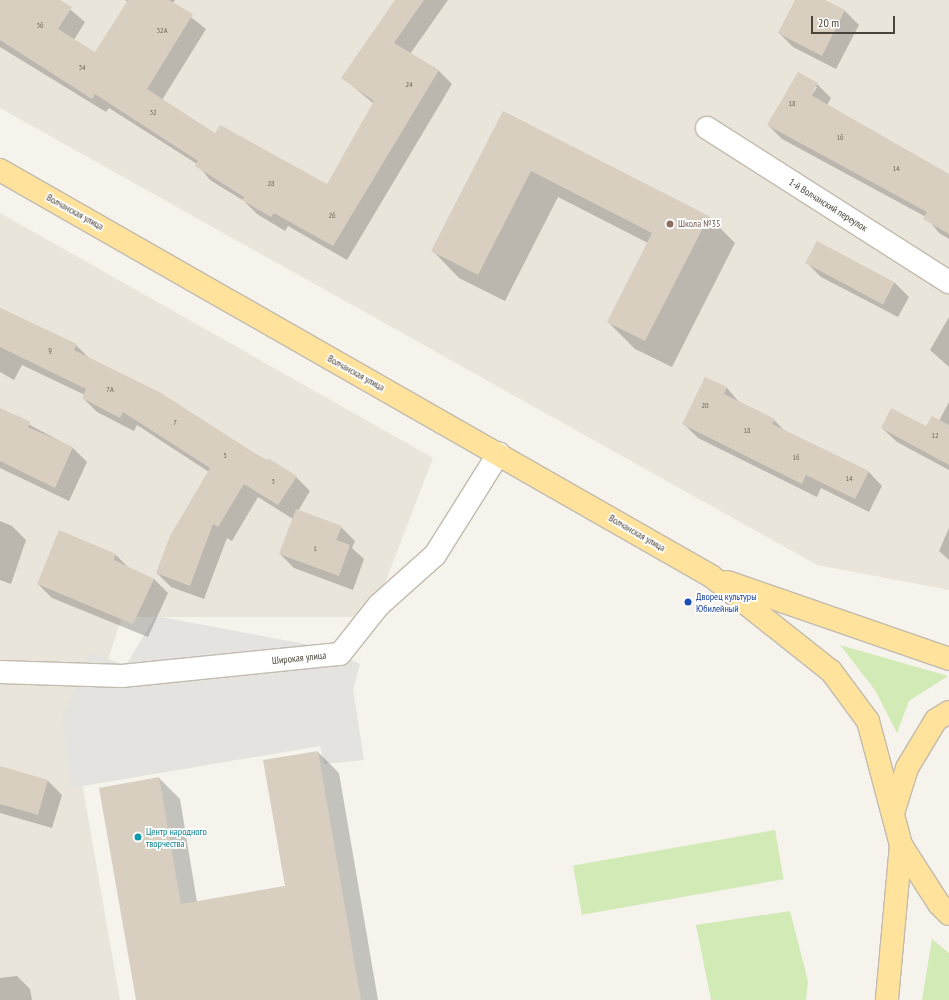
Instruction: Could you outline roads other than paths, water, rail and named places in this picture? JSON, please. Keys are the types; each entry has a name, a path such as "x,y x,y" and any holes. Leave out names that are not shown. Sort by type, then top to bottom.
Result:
{"main road":[{"name":"Волчанская улица","path":"0,170 499,453 711,576"},
{"path":"711,576 949,659"},
{"path":"711,576 831,671 868,721 894,810 901,845 887,1000"},
{"path":"894,810 907,768 936,720 949,712"},
{"path":"901,845 939,904 949,914"}],"street":[{"name":"1-й Волчанский переулок","path":"707,128 949,282"},
{"name":"Широкая улица","path":"0,672 122,676 340,654 379,605 435,555 499,453"}],"place":[{"name":"Школа №35","path":"670,224"},
{"name":"Дворец культуры Юбилейный","path":"688,602"},
{"name":"Центр народного творчества","path":"138,837"}]}
